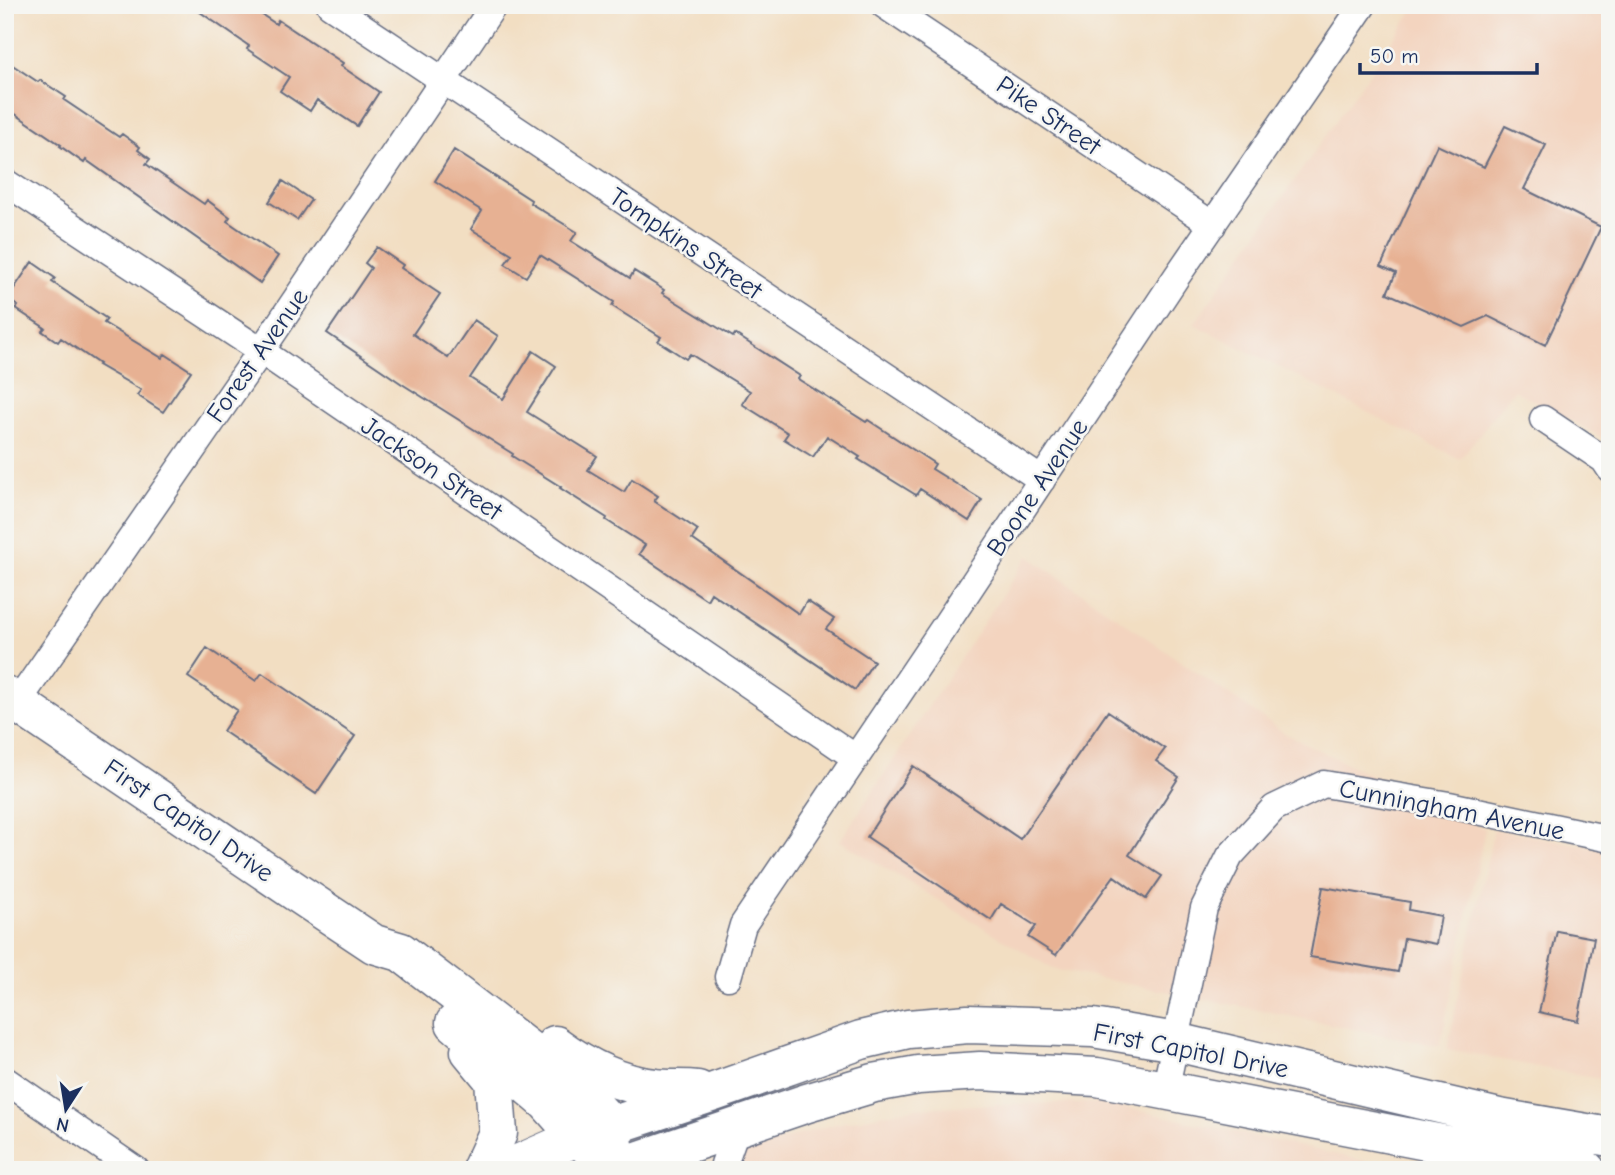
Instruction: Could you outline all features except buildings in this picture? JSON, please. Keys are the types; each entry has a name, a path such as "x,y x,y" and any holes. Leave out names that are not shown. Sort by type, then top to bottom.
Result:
{"main road":[{"name":"First Capitol Drive","path":"11,699 296,892 388,948 573,1084 614,1170 807,1103 874,1083 918,1075 980,1071 1097,1077 1586,1170"},
{"name":"First Capitol Drive","path":"388,948 389,967 547,1102 596,1132"},
{"path":"388,948 444,966 596,1071 627,1084 714,1092"},
{"path":"421,994 494,1080 498,1133 481,1170"},
{"name":"First Capitol Drive","path":"596,1132 860,1040 908,1029 968,1024 1093,1028 1176,1042 1499,1118 1610,1136"},
{"path":"503,1170 596,1132"}],"street":[{"name":"Tompkins Street","path":"330,5 1042,480"},
{"name":"Forest Avenue","path":"11,699 261,351 494,5"},
{"name":"Pike Street","path":"884,5 1213,225"},
{"name":"Boone Avenue","path":"728,977 743,925 1170,287 1363,5"},
{"name":"Jackson Street","path":"5,182 261,351 856,758"},
{"path":"1544,419 1604,460 1610,469"},
{"name":"Cunningham Avenue","path":"1165,1091 1204,908 1230,856 1274,808 1324,784 1449,805 1610,839"},
{"path":"5,1080 136,1170"},
{"path":"727,1170 724,1164 737,1128"}],"shaded area":[{"path":"1417,5 1610,5 1610,442 1514,390 1460,459 1194,324"},
{"path":"1028,556 1287,735 1485,829 1440,1046 1053,969 840,841"},
{"path":"1494,829 1610,850 1610,1081 1447,1049"},
{"path":"1105,1103 1406,1170 691,1170 832,1125 915,1108"}]}
